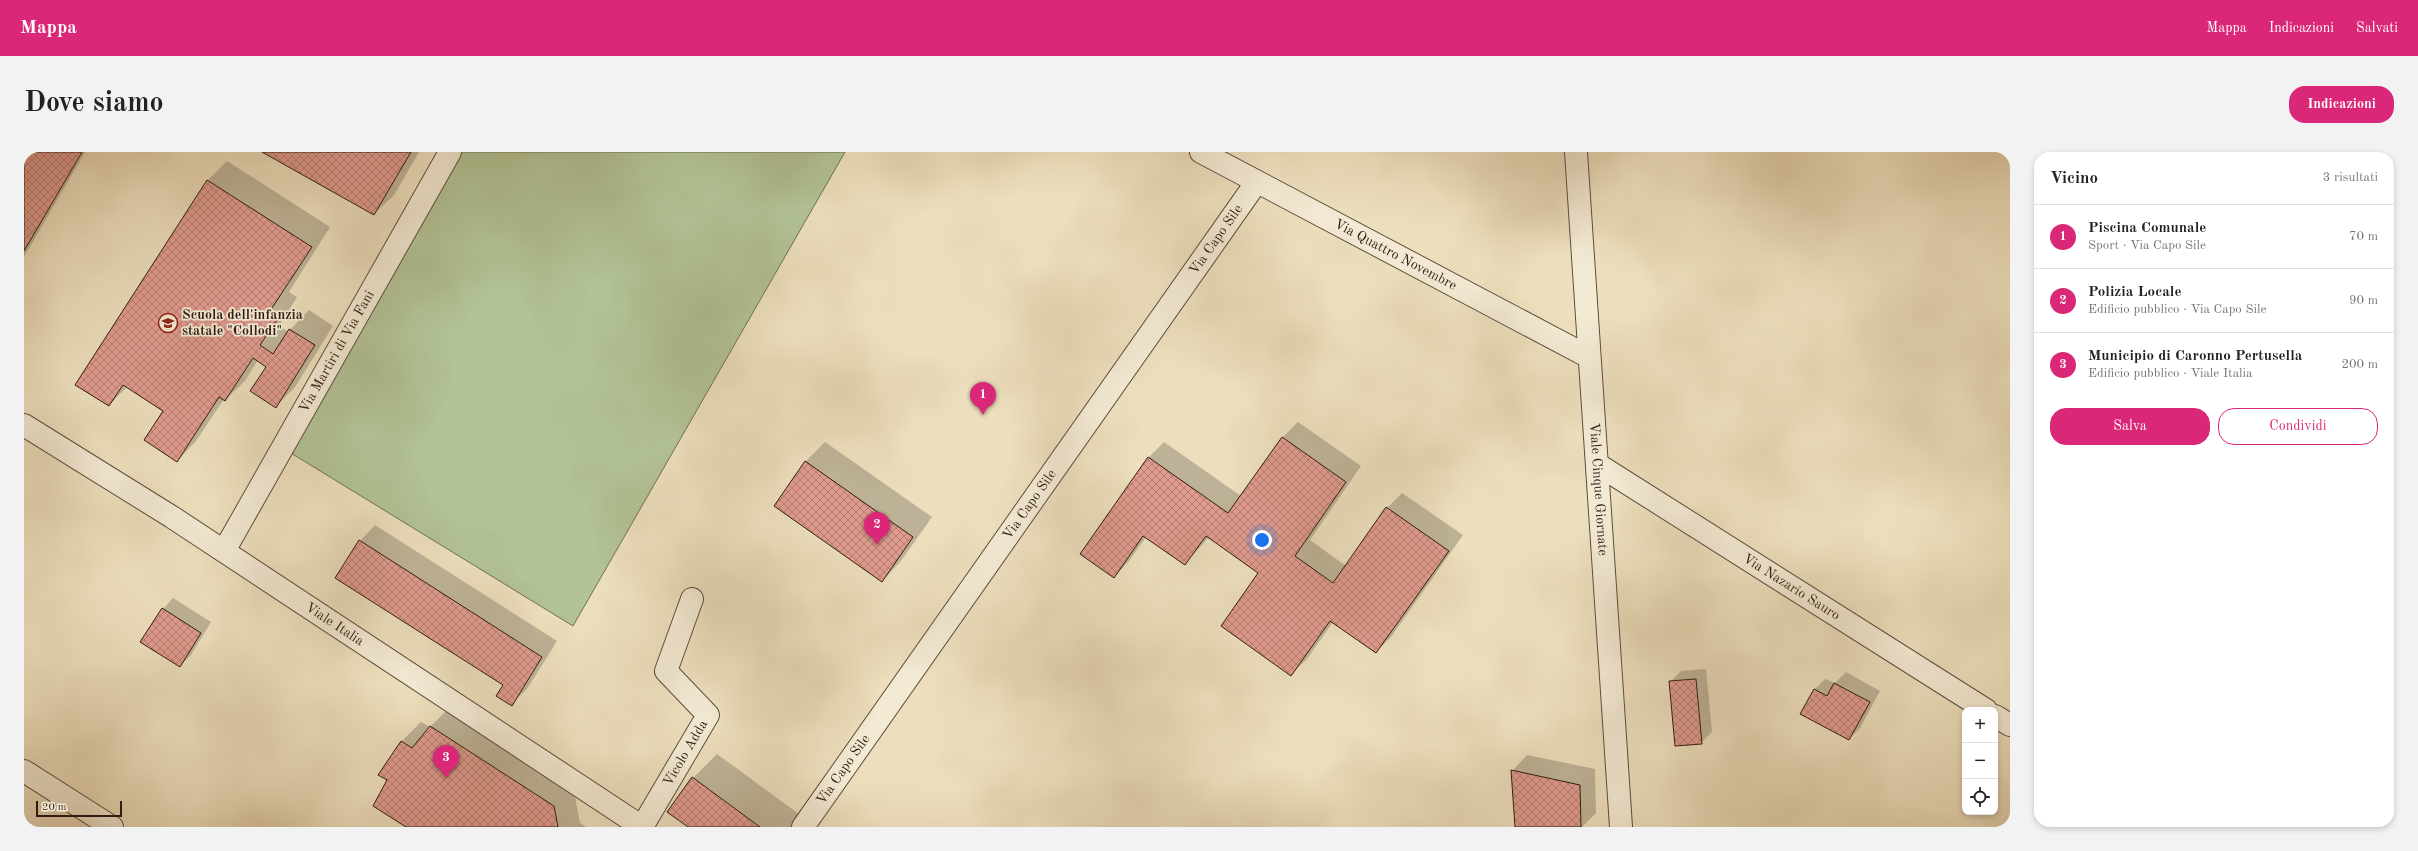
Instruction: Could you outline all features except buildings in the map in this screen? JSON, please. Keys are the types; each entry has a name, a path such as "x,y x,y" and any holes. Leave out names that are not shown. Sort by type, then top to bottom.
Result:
{"street":[{"name":"Via Martiri di Via Fani","path":"224,551 450,152"},
{"name":"Via Quattro Novembre","path":"1201,152 1256,183 1589,357"},
{"name":"Viale Cinque Giornate","path":"1576,152 1621,827"},
{"name":"Via Capo Sile","path":"803,827 1256,183"},
{"name":"Viale Italia","path":"24,425 224,551 642,827"},
{"name":"Via Nazario Sauro","path":"1597,464 1981,707"},
{"name":"Vicolo Adda","path":"642,827 708,715 666,671 692,599"},
{"path":"1998,718 2010,726"},
{"path":"24,771 112,827"}],"green space":[{"path":"459,152 845,152 573,626 286,450"}],"place":[{"name":"Scuola dell'infanzia statale \"Collodi\"","path":"168,323"},
{"name":"Piscina Comunale","path":"983,415"},
{"name":"Polizia Locale","path":"877,545"},
{"name":"Municipio di Caronno Pertusella","path":"446,778"}]}
